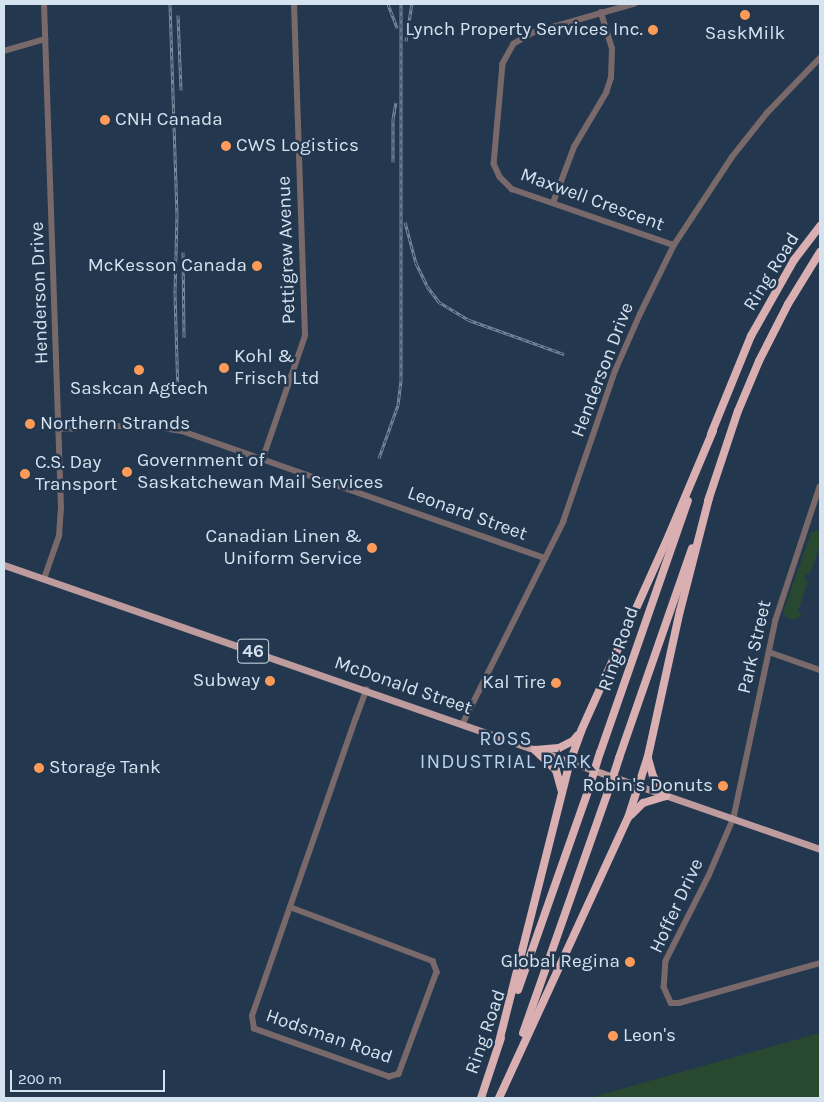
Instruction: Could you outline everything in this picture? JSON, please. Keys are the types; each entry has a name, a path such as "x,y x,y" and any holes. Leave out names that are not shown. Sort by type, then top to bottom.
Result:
{"highway":[{"name":"Ring Road","path":"481,1098 712,430 751,336 794,260 820,226"},
{"name":"Ring Road","path":"499,1098 609,789 710,498 738,411 759,361 788,304 820,252"},
{"path":"499,1042 570,762 581,731 669,535 712,430"},
{"path":"499,1098 628,818 648,756 680,612 710,498"},
{"path":"536,750 552,750 567,745 581,731"},
{"path":"536,750 556,770 562,792"},
{"path":"628,818 643,803 666,796 653,776 648,756"}],"main road":[{"name":"McDonald Street","path":"4,565 820,849"}],"street":[{"name":"Henderson Drive","path":"44,4 60,429 61,508 59,536 44,579"},
{"name":"Pettigrew Avenue","path":"263,458 305,336 294,4"},
{"name":"Maxwell Crescent","path":"635,4 527,35 514,44 505,58 493,158 503,182 512,189 674,245"},
{"path":"553,203 574,146 606,93 611,78 612,49 601,13"},
{"path":"4,51 45,39"},
{"name":"Henderson Drive","path":"463,724 563,522 615,371 649,294 674,245 732,157 767,113 820,58"},
{"name":"Leonard Street","path":"60,429 165,427 263,458 545,558"},
{"name":"Park Street","path":"734,818 782,599 820,487"},
{"path":"769,652 820,670"},
{"name":"Hodsman Road","path":"290,907 433,962 437,972 399,1074 389,1077 254,1029 252,1016 290,907 366,690"},
{"name":"Hoffer Drive","path":"734,818 666,961 664,978 666,996 671,1003 679,1003 820,963"}],"green space":[{"path":"820,530 820,545 811,572 805,575 805,580 808,581 798,611 802,615 796,619 789,619 783,613 811,533"},
{"path":"820,1033 820,1098 589,1098"}],"railway":[{"path":"170,4 177,215 175,293 178,393"},
{"path":"388,4 397,28"},
{"path":"379,458 398,405 401,379 401,4"},
{"path":"406,41 412,4"},
{"path":"178,15 181,90"},
{"path":"393,162 393,119 396,102"},
{"path":"405,222 416,263 427,286 439,302 469,320 564,354"},
{"path":"183,252 184,337"}],"place":[{"name":"SaskMilk","path":"745,15"},
{"name":"Lynch Property Services Inc.","path":"653,30"},
{"name":"CNH Canada","path":"105,120"},
{"name":"CWS Logistics","path":"226,146"},
{"name":"McKesson Canada","path":"257,266"},
{"name":"Kohl & Frisch Ltd","path":"224,368"},
{"name":"Saskcan Agtech","path":"139,370"},
{"name":"Northern Strands","path":"30,424"},
{"name":"Government of Saskatchewan Mail Services","path":"127,472"},
{"name":"C.S. Day Transport","path":"25,474"},
{"name":"Canadian Linen & Uniform Service","path":"372,548"},
{"name":"Subway","path":"270,681"},
{"name":"Kal Tire","path":"556,683"},
{"name":"Storage Tank","path":"39,768"},
{"name":"Robin's Donuts","path":"723,786"},
{"name":"Global Regina","path":"630,962"},
{"name":"Leon's","path":"613,1036"}],"district":[{"name":"ROSS INDUSTRIAL PARK","path":"506,750"}]}
